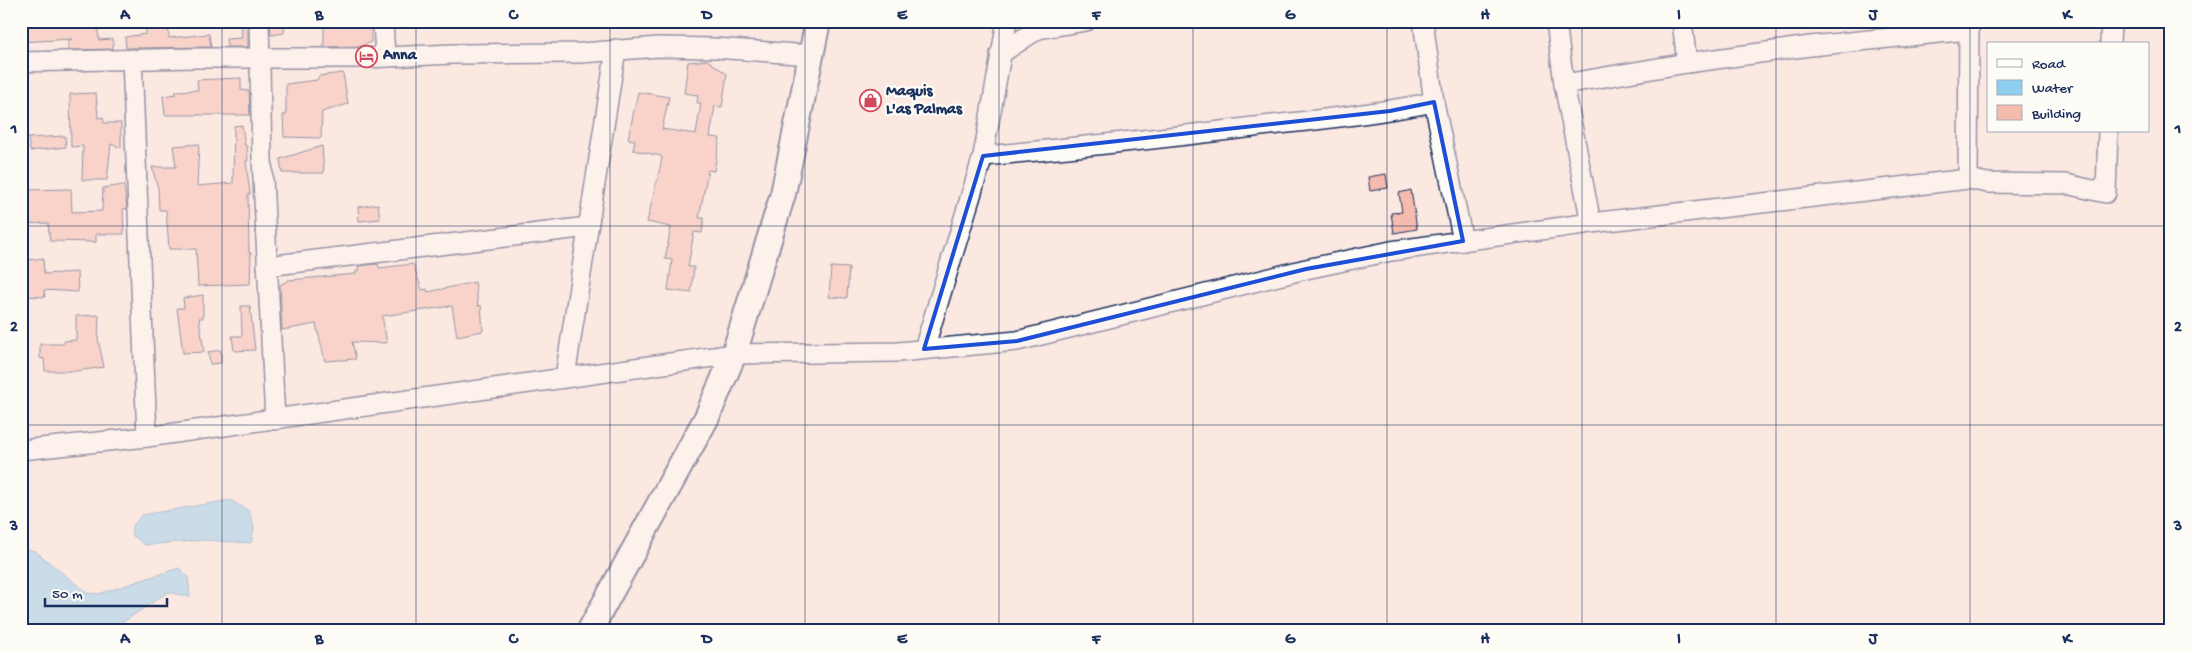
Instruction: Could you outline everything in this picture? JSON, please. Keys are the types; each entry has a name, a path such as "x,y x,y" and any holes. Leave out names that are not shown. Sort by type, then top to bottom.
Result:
{"street":[{"path":"259,21 267,266 275,420"},
{"path":"383,21 384,57"},
{"path":"590,630 707,417 734,354 783,194 818,21"},
{"path":"924,349 983,156 1007,21"},
{"path":"1000,54 1034,25 1086,21"},
{"path":"1423,21 1434,102 1463,241"},
{"path":"1556,21 1564,84 1591,223"},
{"path":"1682,21 1687,63"},
{"path":"2110,42 2111,21"},
{"path":"1564,84 1687,63 1968,26 1968,179"},
{"path":"21,62 581,53 659,47 715,48 810,55"},
{"path":"564,377 616,50"},
{"path":"132,59 147,437"},
{"path":"983,156 1150,140 1331,119 1390,111 1434,102"},
{"path":"21,450 147,437 275,420 734,354 898,352 1017,341 1306,269 1391,251 1591,223 1968,179 1988,183 2066,184 2106,193 2108,132"},
{"path":"267,266 588,227"}],"highlighted area":[{"path":"1434,102 1463,241 1306,269 1017,341 924,349 983,156 1390,111"}],"water":[{"path":"230,500 249,511 254,528 251,543 204,540 145,545 132,535 132,527 142,515"},
{"path":"21,549 35,551 87,593 99,594 179,568 188,577 190,597 168,592 120,624 117,630 21,630"}],"building":[{"path":"21,21 97,21 99,40 113,39 113,49 68,50 68,41 72,39 21,42"},
{"path":"145,21 168,21 169,38 209,34 211,47 126,48 125,37 146,34"},
{"path":"241,21 248,21 248,47 227,47 226,39 242,38"},
{"path":"270,21 285,21 284,33 271,35"},
{"path":"324,21 371,21 371,42 361,46 324,47"},
{"path":"707,60 727,74 722,107 715,106 710,137 720,138 714,171 708,170 699,218 704,218 702,233 694,232 688,267 694,267 691,293 668,290 672,260 665,259 671,227 647,222 662,159 661,156 633,150 635,140 628,139 638,92 669,97 662,129 696,134 701,103 697,103 698,95 684,93 688,62"},
{"path":"343,73 348,104 322,112 321,138 284,137 283,115 286,115 286,84 317,80 319,76"},
{"path":"241,78 241,90 249,91 250,115 165,115 163,96 176,94 176,91 198,90 197,80"},
{"path":"96,93 98,118 103,117 104,123 121,123 121,148 111,144 107,180 82,180 83,146 71,147 70,94"},
{"path":"242,125 245,146 247,146 248,161 246,161 250,194 248,194 249,253 251,253 250,284 198,286 196,249 169,249 166,210 159,210 158,188 152,167 176,167 173,146 199,144 197,186 233,183 234,126"},
{"path":"65,136 66,147 30,151 28,138"},
{"path":"322,146 324,173 282,173 280,159"},
{"path":"1386,174 1388,188 1370,191 1368,177"},
{"path":"124,185 127,209 123,209 124,234 96,234 96,242 50,241 48,223 25,224 24,190 71,189 72,212 102,211 103,188"},
{"path":"1411,190 1417,229 1394,233 1391,213 1402,212 1399,193"},
{"path":"378,204 380,219 359,221 358,207"},
{"path":"43,258 44,274 77,272 78,292 44,290 45,297 23,296 21,261"},
{"path":"378,264 379,268 413,264 422,290 427,289 428,292 475,282 478,306 481,305 483,331 457,336 452,306 382,316 387,343 352,342 356,359 325,361 316,324 282,330 280,285 289,280 356,274 356,271 359,270 358,266"},
{"path":"831,267 849,268 847,298 829,297"},
{"path":"203,295 203,318 199,318 204,352 183,353 177,308 184,308 183,298"},
{"path":"241,306 250,306 255,350 234,351 232,336 242,336"},
{"path":"99,315 98,339 104,367 77,371 45,371 44,359 40,358 40,344 63,344 65,341 76,340 76,316"},
{"path":"221,350 221,363 210,364 208,352"}],"place":[{"name":"Anna","path":"367,56"},
{"name":"Maquis L'as Palmas","path":"870,101"}]}
